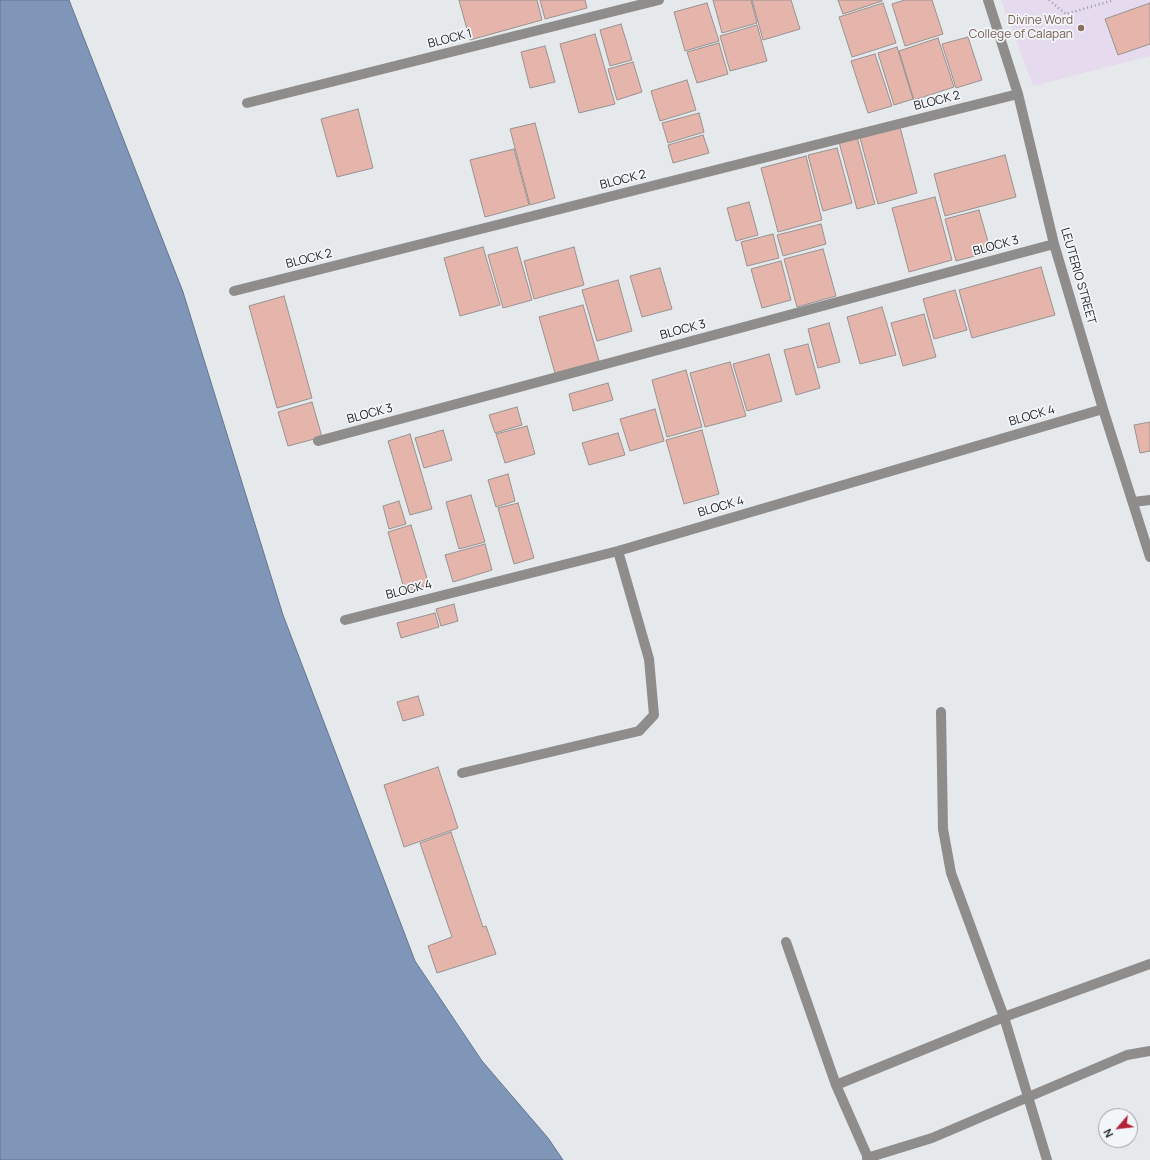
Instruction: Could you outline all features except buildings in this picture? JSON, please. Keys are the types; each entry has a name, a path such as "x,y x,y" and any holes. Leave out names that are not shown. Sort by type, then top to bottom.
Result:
{"street":[{"name":"BLOCK 1","path":"247,103 659,0"},
{"name":"LEUTERIO STREET","path":"988,0 1018,94 1054,244 1103,408 1150,557"},
{"name":"BLOCK 2","path":"234,291 1018,94"},
{"name":"BLOCK 3","path":"318,441 1054,244"},
{"name":"BLOCK 4","path":"345,620 618,551 1103,408"},
{"path":"1133,502 1150,500"},
{"path":"462,773 639,731 654,715 649,659 618,551"},
{"path":"941,712 943,829 951,873 1004,1017 1047,1160"},
{"path":"786,942 836,1085 868,1159 932,1138 1127,1055 1150,1051"},
{"path":"836,1085 1004,1017 1150,964"}],"path":[{"path":"1049,0 1066,14 1114,0"}],"shaded area":[{"name":"Divine Word College of Calapan","path":"1001,0 1150,0 1150,56 1033,86"}],"water":[{"path":"0,0 69,0 183,292 283,615 415,961 482,1061 548,1138 563,1160 0,1160"}],"place":[{"name":"Divine Word College of Calapan","path":"1081,28"}]}
